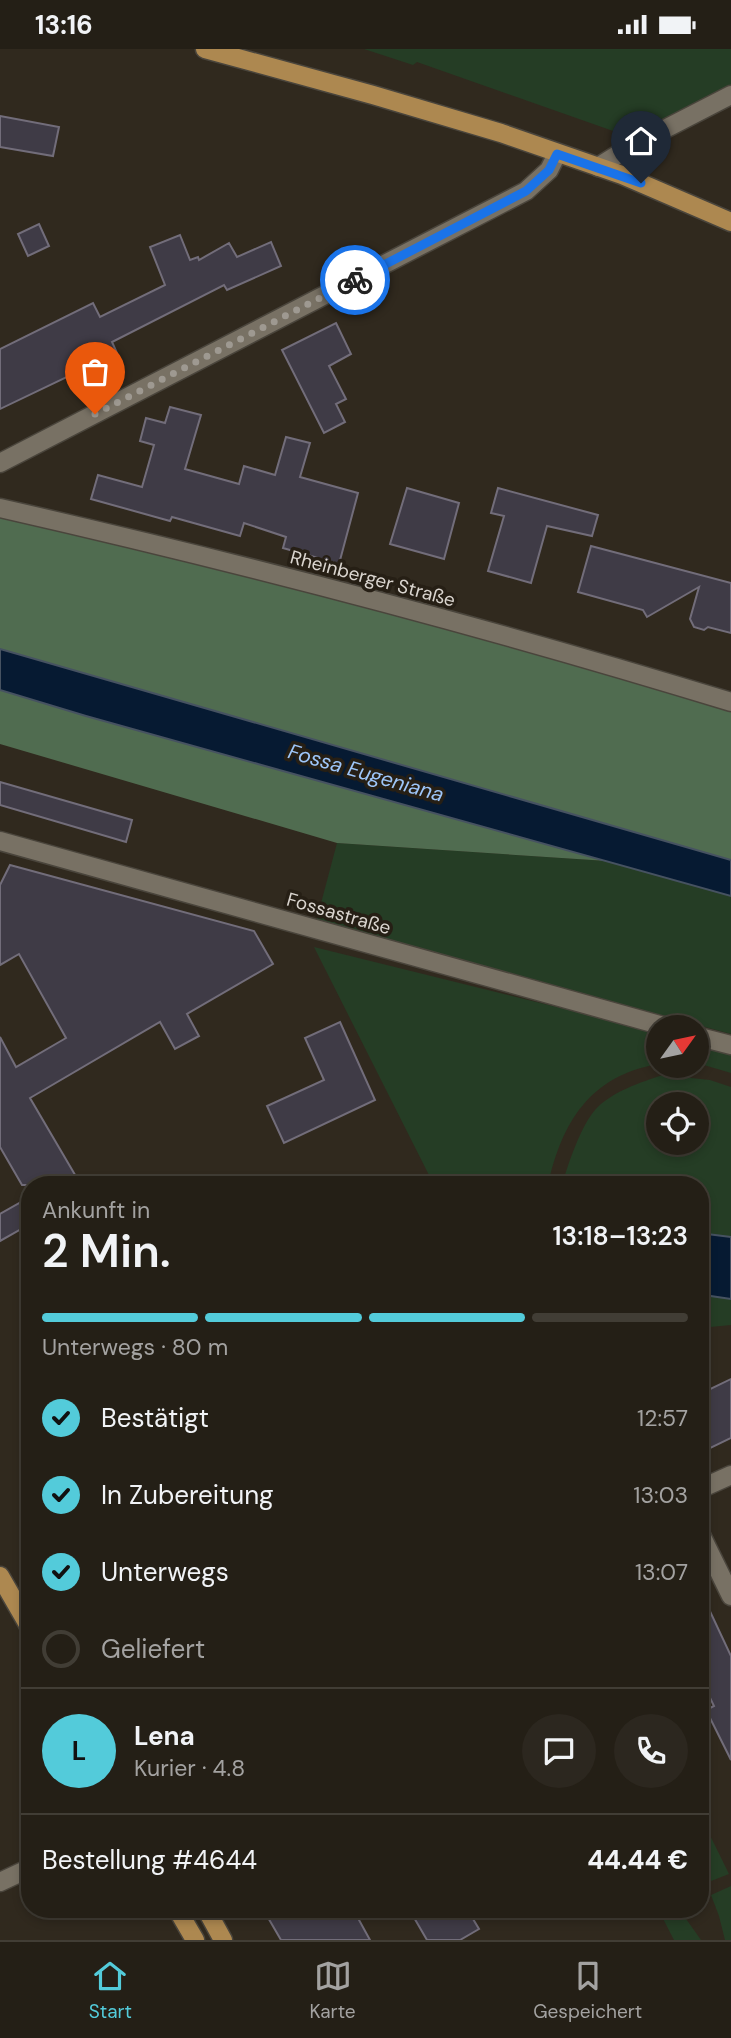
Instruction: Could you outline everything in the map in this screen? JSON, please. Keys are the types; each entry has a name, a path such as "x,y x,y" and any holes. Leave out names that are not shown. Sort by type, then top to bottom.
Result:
{"main road":[{"path":"205,49 501,133 680,198 731,222"},
{"path":"0,1576 21,1612"},
{"path":"182,1918 195,1940"},
{"path":"211,1918 223,1940"}],"street":[{"path":"598,167 629,147 731,95"},
{"path":"0,463 526,191 549,170 557,154"},
{"name":"Rheinberger Straße","path":"0,508 231,562 576,654 731,702"},
{"name":"Fossastraße","path":"0,841 646,1021"},
{"path":"709,1039 731,1045"},
{"path":"709,1485 731,1475"},
{"path":"709,1551 731,1596"},
{"path":"0,1882 21,1872"}],"green space":[{"path":"364,49 731,49 731,89 633,138 417,62 413,65"},
{"path":"0,508 731,702 731,860 629,831 607,861 337,843 0,744"},
{"path":"337,843 607,861 731,896 731,1034 709,1028 709,1015 661,1015 316,922"},
{"path":"314,947 646,1029 646,1067 614,1079 583,1105 562,1141 550,1176 429,1176"},
{"path":"709,1046 731,1052 731,1073 709,1067"},
{"path":"654,1078 710,1080 731,1087 731,1325 709,1327 709,1176 565,1176 571,1156 590,1117 618,1093"},
{"path":"709,1833 729,1874 709,1882"},
{"path":"731,1886 731,1940 725,1940 711,1895"},
{"path":"663,1918 685,1918 701,1940 674,1940"}],"water":[{"name":"Fossa Eugeniana","path":"0,649 731,860 731,896 0,690"},
{"path":"709,1234 731,1237 731,1299 709,1296"}],"building":[{"path":"0,116 59,127 53,156 0,147"},
{"path":"39,224 49,246 28,256 18,234"},
{"path":"180,235 190,260 198,257 199,260 229,243 237,257 271,242 281,266 227,290 224,285 112,342 117,353 0,409 0,349 93,303 100,317 165,285 150,247"},
{"path":"336,323 351,354 329,366 346,399 336,404 345,422 324,433 282,350"},
{"path":"170,407 201,415 185,469 239,484 244,466 275,475 286,437 310,443 300,477 358,493 339,564 283,548 286,537 244,523 240,536 172,517 170,521 91,499 98,475 142,487 154,445 140,441 146,418 165,423"},
{"path":"407,488 459,503 444,559 390,544"},
{"path":"498,488 598,515 592,536 547,526 531,583 488,571 504,516 491,513"},
{"path":"591,546 731,583 731,633 708,627 704,630 694,627 690,619 699,587 647,617 643,610 578,592"},
{"path":"0,782 132,820 126,842 0,805"},
{"path":"10,865 254,931 273,964 187,1014 199,1036 175,1049 160,1022 30,1098 76,1176 21,1176 21,1183 0,1147 0,1037 16,1067 66,1038 19,954 0,965 0,885"},
{"path":"340,1022 375,1100 284,1143 267,1106 324,1080 305,1038"},
{"path":"21,1202 21,1229 0,1241 0,1214"},
{"path":"731,1379 731,1438 709,1449 709,1390"},
{"path":"709,1609 731,1656 731,1760 709,1716 709,1708 714,1706 709,1696"},
{"path":"268,1918 358,1918 370,1940 281,1940"},
{"path":"414,1918 472,1918 479,1929 460,1940 427,1940"}],"way so far":[{"path":"95,414 355,280"}],"route":[{"path":"355,280 526,191 549,170 557,154 641,183"}]}
